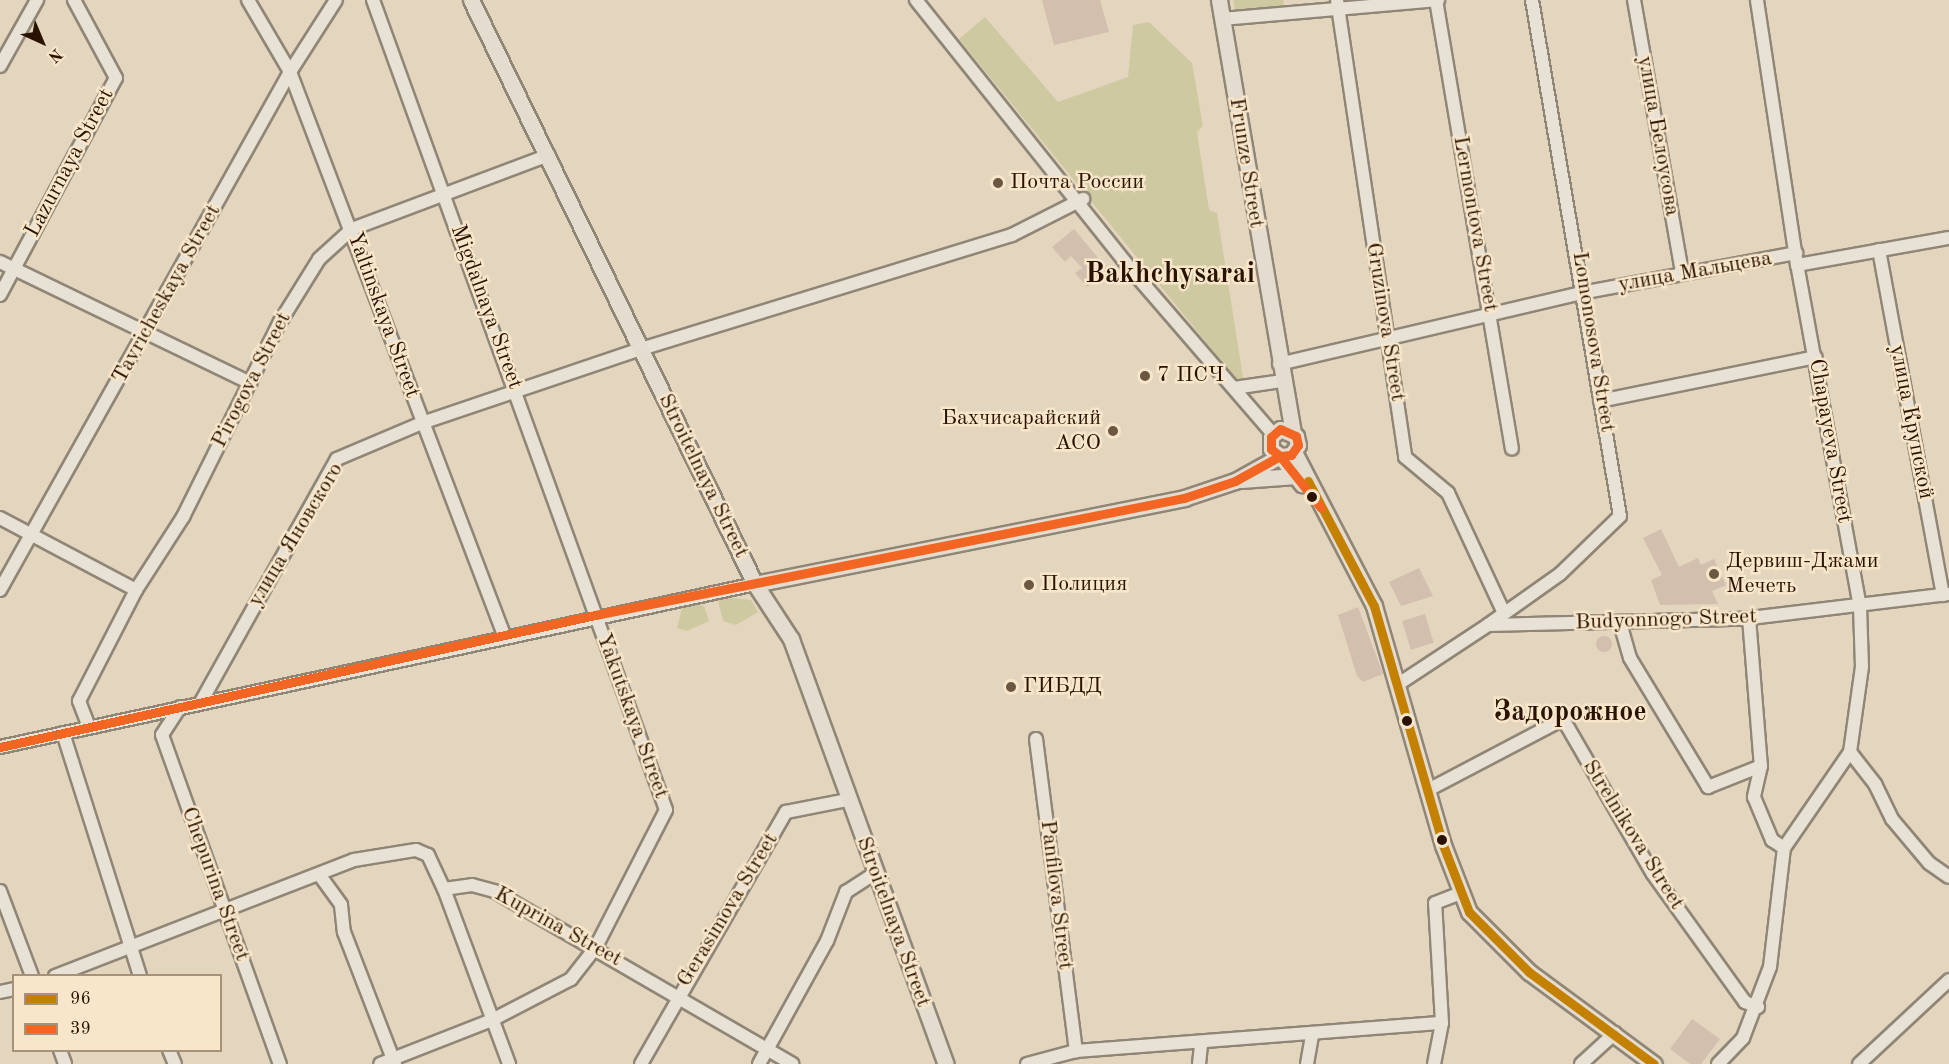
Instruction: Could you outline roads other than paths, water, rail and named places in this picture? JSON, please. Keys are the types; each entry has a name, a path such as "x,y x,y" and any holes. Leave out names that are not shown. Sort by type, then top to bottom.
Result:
{"main road":[{"name":"Stroitelnaya Street","path":"471,0 549,155 755,584 790,639 874,874 946,1064"},
{"name":"Frunze Street","path":"1219,0 1282,381 1282,440 1370,596 1400,683 1428,790 1459,894 1487,933 1529,972 1615,1033 1654,1064"},
{"path":"1235,481 1282,440 1296,476 1321,508"},
{"path":"755,584 1184,498 1235,481 1296,476"}],"street":[{"path":"0,66 37,0"},
{"name":"Lazurnaya Street","path":"0,295 116,78 74,0"},
{"name":"Yaltinskaya Street","path":"248,0 290,72 352,229 422,423 504,635"},
{"name":"Tavricheskaya Street","path":"0,590 147,333 290,72 336,0"},
{"name":"Migdalnaya Street","path":"373,0 446,194 595,615"},
{"path":"916,0 1080,201 1282,440"},
{"path":"924,0 1011,116"},
{"path":"1222,19 1336,4 1437,0"},
{"name":"Lermontova Street","path":"1437,0 1512,449"},
{"name":"Lomonosova Street","path":"1488,625 1560,574 1620,516 1600,401 1586,292 1532,0"},
{"name":"улица Белоусова","path":"1635,0 1682,273"},
{"name":"Chapayeva Street","path":"1718,1064 1743,1038 1758,1007 1770,967 1784,848 1850,752 1862,667 1860,607 1816,357 1796,259 1757,0"},
{"name":"Gruzinova Street","path":"1336,4 1405,457 1448,493 1504,613"},
{"name":"Pirogova Street","path":"89,727 79,701 136,590 183,517 250,383 319,259 352,229 549,155"},
{"name":"улица Яновского","path":"201,702 337,459 422,423 641,349 1012,235 1080,201"},
{"name":"улица Мальцева","path":"1279,364 1586,292 1682,273 1879,250 1949,238"},
{"name":"улица Крупской","path":"1879,250 1946,594"},
{"path":"0,262 250,383"},
{"path":"1600,401 1816,357"},
{"path":"1238,388 1282,381"},
{"path":"0,518 136,590"},
{"path":"0,747 595,615 755,584"},
{"name":"Budyonnogo Street","path":"1488,625 1749,618 1860,607 1946,594"},
{"name":"Yakutskaya Street","path":"380,1064 394,1061 492,1020 554,991 571,979 596,947 666,810 595,615"},
{"path":"1749,618 1761,766 1754,797 1773,840 1784,848"},
{"path":"1620,623 1630,658 1708,787 1761,766"},
{"path":"1400,683 1488,625"},
{"name":"Chepurina Street","path":"180,707 162,735 280,1064"},
{"name":"Strelnikova Street","path":"1428,790 1563,719 1653,874 1745,1002 1758,1007"},
{"path":"63,733 140,974"},
{"name":"Panfilova Street","path":"1036,739 1076,1051"},
{"path":"1850,752 1875,784 1892,819 1929,863 1949,877"},
{"name":"Gerasimova Street","path":"641,1064 678,995 786,812 848,800"},
{"path":"58,974 223,909 321,877 354,860 416,850 428,855 444,890 509,1064"},
{"path":"759,1064 827,941 846,892 874,874"},
{"path":"321,877 341,906 344,932 394,1061"},
{"name":"Kuprina Street","path":"444,890 472,885 494,891 596,947 794,1064"},
{"path":"0,891 32,974"},
{"path":"1434,1064 1442,1023 1435,903 1459,894"},
{"path":"1859,1064 1949,980"},
{"path":"1027,1064 1076,1051 1201,1045 1442,1023"},
{"path":"1581,1064 1615,1033"},
{"path":"1307,1064 1312,1036"},
{"path":"1199,1064 1201,1045"}],"place":[{"name":"Почта России","path":"998,183"},
{"name":"7 ПСЧ","path":"1145,376"},
{"name":"Бахчисарайский АСО","path":"1113,431"},
{"name":"Дервиш-Джами Мечеть","path":"1714,574"},
{"name":"Полиция","path":"1029,585"},
{"name":"ГИБДД","path":"1011,687"}],"district":[{"name":"Bakhchysarai","path":"1170,275"},
{"name":"Задорожное","path":"1570,713"}]}
